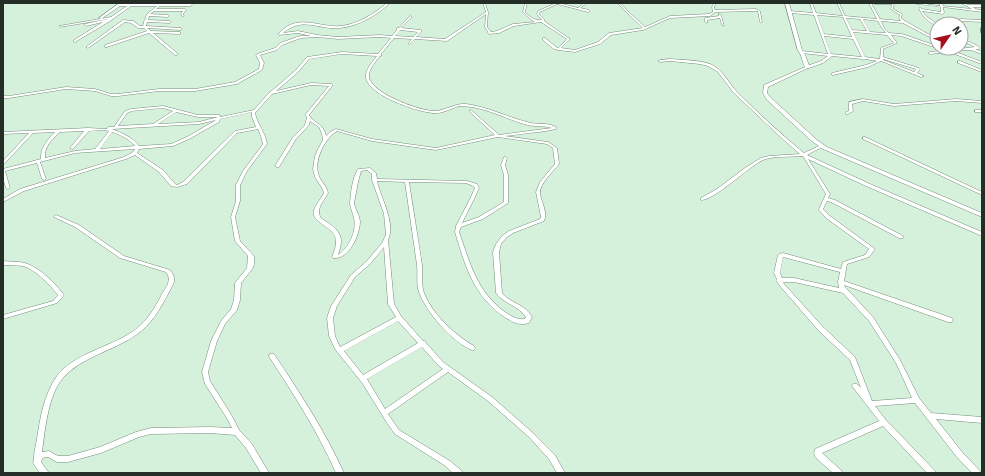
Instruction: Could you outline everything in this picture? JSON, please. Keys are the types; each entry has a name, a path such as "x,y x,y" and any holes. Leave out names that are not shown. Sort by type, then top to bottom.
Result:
{"street":[{"path":"389,3 366,18 345,26 334,27 298,23 280,34 298,32 338,38 380,36 446,40 487,12"},
{"path":"484,3 487,12 486,27 489,32 493,33 513,25 540,22 544,19 538,14 539,12 558,3 588,11"},
{"path":"526,3 524,12 535,21 540,22 569,39 558,48"},
{"path":"578,9 586,3"},
{"path":"618,3 645,28"},
{"path":"714,12 713,7 715,3"},
{"path":"787,3 800,51 802,52 805,64 808,68"},
{"path":"811,3 830,56"},
{"path":"838,3 864,59"},
{"path":"833,74 867,66 881,59 884,47 896,42 883,28 870,3"},
{"path":"874,3 893,3 892,9 901,14 900,18 904,22 929,36"},
{"path":"911,3 981,12"},
{"path":"920,10 943,12 941,3"},
{"path":"962,3 981,12"},
{"path":"75,41 109,20 129,4"},
{"path":"919,4 920,10 924,16 929,19"},
{"path":"99,19 119,5 191,5"},
{"path":"159,5 148,15 144,27 148,32 176,54"},
{"path":"967,6 982,6"},
{"path":"153,10 185,10 182,14 183,16"},
{"path":"544,39 558,48 575,51 599,43 610,34 645,28 670,17 703,16 710,15 714,12 756,10 759,11 761,22"},
{"path":"714,12 719,14 723,25"},
{"path":"790,12 904,22"},
{"path":"148,15 168,16"},
{"path":"109,20 60,28 113,17"},
{"path":"410,17 398,29 368,72 368,79 376,90 388,98 426,111 438,112 459,106 469,106 522,122 555,128 498,136 436,149 372,140 337,130 333,131 325,140 318,152 315,170 318,179 324,186 326,193 317,209 316,214 318,219 330,226 337,233 339,242 338,249 334,256 335,258 346,252 357,228 356,213 352,204 357,173 362,170 370,170 374,172 374,180 386,214 388,235 386,241 369,262 353,276 334,306 330,318 334,342 362,379 392,426 402,436 447,463 459,473"},
{"path":"706,22 706,19 720,17"},
{"path":"861,18 869,32"},
{"path":"969,20 982,21"},
{"path":"145,21 170,22"},
{"path":"87,47 122,22 132,22 137,26 179,31 148,32 106,46"},
{"path":"883,28 929,44"},
{"path":"398,29 419,31 409,44"},
{"path":"851,31 901,34"},
{"path":"3,96 9,97 66,88 95,90 111,95 118,95 159,90 184,91 226,85 243,80 261,69 262,63 258,55 276,49 280,44 301,37 317,36"},
{"path":"823,36 854,38"},
{"path":"969,43 978,48 971,48"},
{"path":"971,48 982,53"},
{"path":"802,52 830,56 881,59 922,76"},
{"path":"3,133 114,129 199,122 253,111 271,93 285,83 309,57 344,53 380,55"},
{"path":"830,56 822,62 768,84 764,90 769,99 822,146 982,215"},
{"path":"966,56 982,63"},
{"path":"660,62 670,60 709,65 720,71 735,92 804,155 982,234"},
{"path":"959,62 982,71"},
{"path":"271,93 311,84 331,85 307,115 307,124 294,138 277,166"},
{"path":"847,113 851,111 851,102 864,100 894,105 956,100 982,102"},
{"path":"96,151 128,111 158,107 198,116 221,117"},
{"path":"152,126 176,110"},
{"path":"253,111 252,114 265,140 264,146 242,176 237,189 238,201 233,214 238,241 249,253 251,264 250,268 238,283 236,305 216,336 205,372 207,382 230,418 237,432 249,446 265,473"},
{"path":"374,180 467,182 475,185 477,188 474,198 458,226 457,232 478,288 493,305 503,313 518,322 527,321 529,317 526,312 507,302 499,293 496,252 504,237 519,228 542,220 541,201 538,192 542,182 557,164 555,148 548,143 498,136 471,111"},
{"path":"976,111 982,111"},
{"path":"8,188 3,170 75,152 127,149 179,143 213,124 221,117"},
{"path":"308,118 321,127 324,132 325,140"},
{"path":"135,153 161,171 173,185 177,186 185,183 236,132 258,128"},
{"path":"72,148 88,129"},
{"path":"114,129 138,147"},
{"path":"44,179 40,160 44,148 60,130"},
{"path":"3,163 32,132"},
{"path":"864,138 982,194"},
{"path":"703,199 718,191 725,183 762,159 769,157 804,155 822,146"},
{"path":"3,201 22,190 112,162 135,153 138,147"},
{"path":"804,155 828,194 821,209 828,217 872,250 867,256 845,263 841,282 842,288 871,319 898,362 917,400 959,454 977,473"},
{"path":"458,226 481,218 506,203 506,175 503,165 506,158"},
{"path":"407,181 421,275 420,283 422,292 429,306 451,333 472,348"},
{"path":"826,199 833,201 901,237"},
{"path":"45,473 37,463 50,398 59,379 83,360 136,332 150,319 172,281 171,275 168,271 122,257 77,226 56,216"},
{"path":"386,241 391,304 399,318 441,364 490,399 531,435 552,457 561,473"},
{"path":"843,272 781,255 777,272 779,280 785,290 853,359 870,404"},
{"path":"3,263 19,264 33,268 61,296 55,302 3,317"},
{"path":"779,280 794,280 844,291"},
{"path":"841,282 950,320"},
{"path":"340,350 399,318"},
{"path":"362,379 423,343"},
{"path":"272,356 329,446 340,473"},
{"path":"384,413 448,369"},
{"path":"855,386 884,422 932,473"},
{"path":"870,404 917,400"},
{"path":"930,416 982,420"},
{"path":"839,473 818,455 818,451 884,422"},
{"path":"38,459 46,454 57,459 68,459 101,450 138,434 151,431 210,430 237,432"}]}
